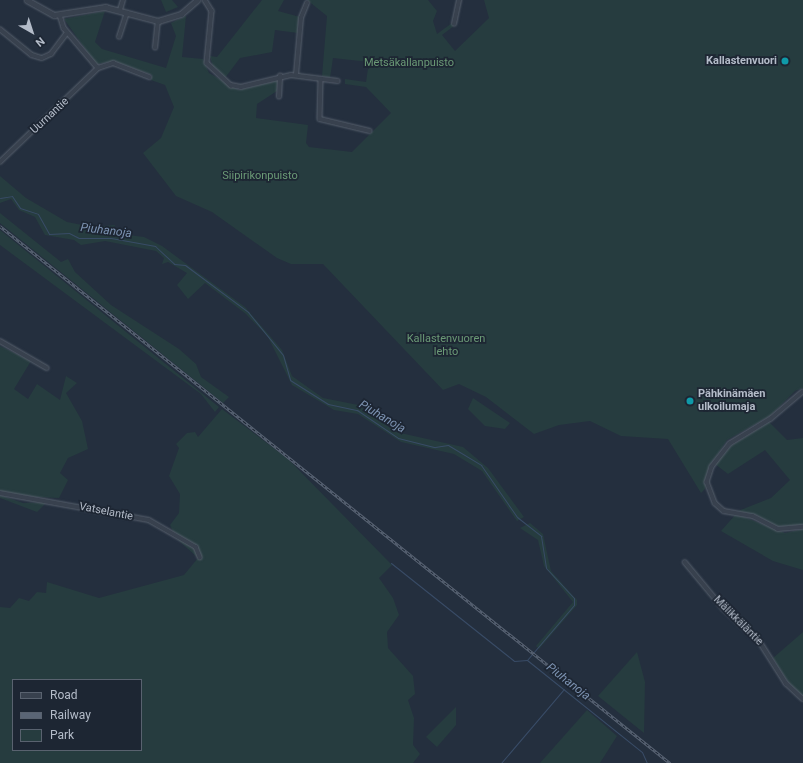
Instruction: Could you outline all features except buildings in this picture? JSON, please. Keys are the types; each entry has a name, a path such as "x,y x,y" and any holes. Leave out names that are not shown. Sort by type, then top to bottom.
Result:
{"street":[{"path":"27,0 47,13 60,15 105,7 158,21 181,14 197,0"},
{"path":"120,10 123,0"},
{"path":"205,0 212,11 206,57 213,72 241,88 280,76 296,75 338,81"},
{"path":"454,24 459,0"},
{"path":"296,75 301,18 307,3"},
{"path":"119,37 126,13"},
{"path":"60,15 67,33 98,68 113,63 149,77"},
{"path":"154,48 158,21"},
{"path":"0,29 32,55 42,58 51,54 67,33"},
{"name":"Uurnantie","path":"0,162 98,68"},
{"path":"279,97 280,76"},
{"path":"321,79 320,119 370,131"},
{"path":"0,342 47,368"},
{"path":"803,392 771,419 730,444 712,466 707,482 715,503 724,510 749,515 778,530 803,527"},
{"name":"Vatselantie","path":"0,493 149,520 196,548 200,557"},
{"name":"Mälikkäläntie","path":"685,562 723,608 760,642 786,683 803,700"}],"green space":[{"path":"161,0 172,0 178,7 166,12"},
{"path":"262,0 284,0 278,11 300,17 298,33 275,30 272,52 240,58 225,78 213,67 210,56 217,57"},
{"path":"307,0 428,0 437,11 433,21 437,34 452,23 454,26 442,35 455,51 489,18 484,0 803,0 803,388 795,391 770,416 727,440 709,467 705,489 701,493 668,439 621,436 590,421 559,425 534,434 486,397 459,384 443,390 323,264 291,264 277,258 212,212 176,196 143,153 161,138 174,107 165,85 151,80 152,75 114,61 96,64 64,19 105,11 95,42 102,49 166,68 176,36 171,23 186,16 182,57 203,59 209,73 239,90 278,80 277,91 257,104 256,118 308,125 306,143 309,147 352,152 391,113 366,87 345,84 345,79 366,82 369,62 333,58 330,78 322,76 327,16"},
{"path":"0,176 26,198 67,222 92,227 115,225 113,233 144,237 162,246 245,307 282,350 292,376 323,398 358,405 396,432 463,447 488,468 524,517 517,521 482,471 454,454 401,442 358,414 334,410 292,385 268,337 246,314 205,283 188,299 177,285 187,273 168,262 162,264 164,258 156,251 105,241 81,245 74,240 45,235 35,217 19,210 11,199 0,203"},
{"path":"0,213 61,262 68,259 75,272 111,305 179,349 196,364 201,377 229,397 223,403 0,223"},
{"path":"0,230 219,407 215,412 201,394 0,245"},
{"path":"0,346 31,361 14,389 28,399 37,384 60,400 66,376 77,383 66,393 82,421 88,449 68,458 60,473 68,480 59,498 14,496 0,491"},
{"path":"473,398 510,423 505,429 485,426 468,409"},
{"path":"222,409 288,459 392,565 379,578 393,598 399,615 387,632 388,648 413,676 415,694 408,700 414,718 413,745 420,754 413,763 0,763 0,607 10,608 19,598 29,601 37,592 46,593 47,582 99,598 184,575 198,558 177,539 170,525 179,513 180,494 169,476 179,448 176,444 187,433 195,432 198,437"},
{"path":"769,422 787,440 803,438 803,525 779,528 756,515 738,511 771,498 790,480 765,450 728,474 715,464 731,446"},
{"path":"0,495 23,503 47,502 37,512 0,498"},
{"path":"736,514 785,533 803,529 803,570 773,561 721,531"},
{"path":"530,523 543,534 551,571 577,600 577,605 539,649 536,646 573,602 544,566 538,540 520,528"},
{"path":"803,632 803,697 788,682 773,658"},
{"path":"637,652 645,682 644,733 598,696"},
{"path":"456,707 456,725 437,747 426,737"},
{"path":"587,710 617,736 600,763 540,763"}],"waterway":[{"name":"Piuhanoja","path":"0,198 12,196 20,208 38,214 49,234 69,233 79,238 111,238 155,246 174,264 185,265 248,312 283,355 290,380 328,404 357,410 398,438 435,447 448,445 481,465 517,517 541,536 546,568 574,598 574,605 527,660 642,752 647,763"},
{"path":"391,563 514,661 527,660"},
{"path":"501,763 564,689"}],"railway":[{"path":"0,226 670,763"}],"place":[{"name":"Kallastenvuori","path":"785,61"},
{"name":"Pähkinämäen ulkoilumaja","path":"690,401"}],"park label":[{"name":"Metsäkallanpuisto","path":"409,63"},
{"name":"Siipirikonpuisto","path":"260,176"},
{"name":"Kallastenvuoren lehto","path":"446,346"}]}
